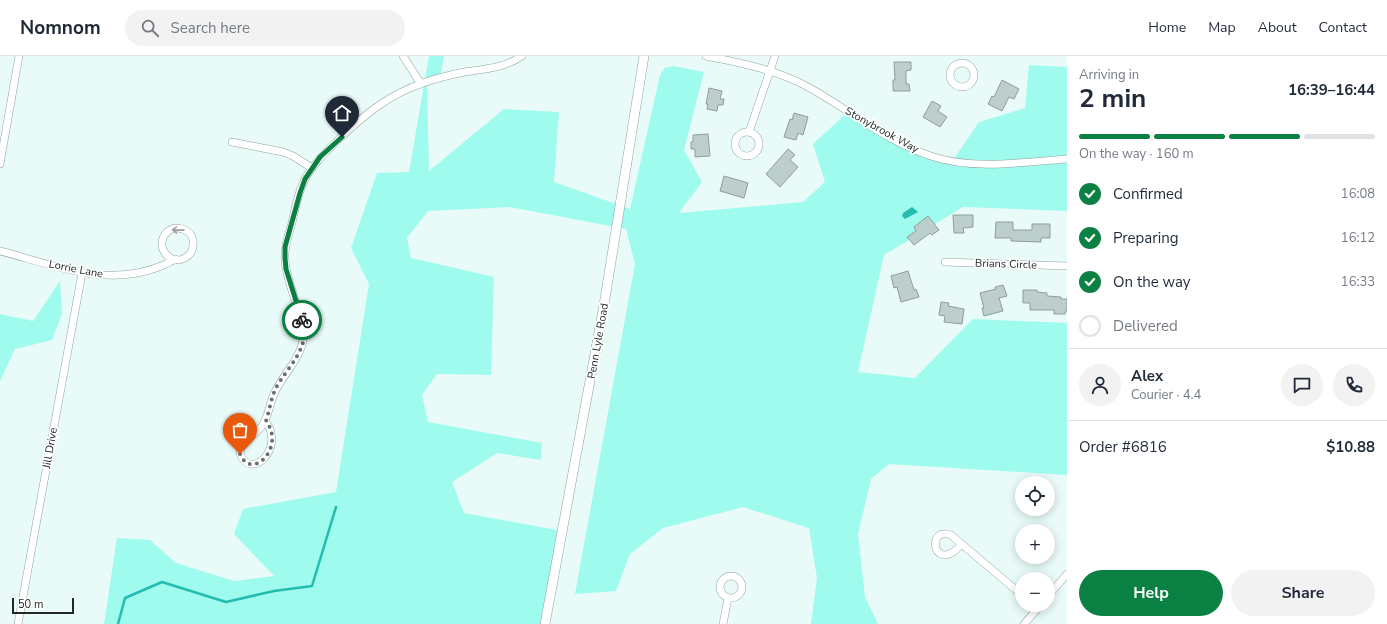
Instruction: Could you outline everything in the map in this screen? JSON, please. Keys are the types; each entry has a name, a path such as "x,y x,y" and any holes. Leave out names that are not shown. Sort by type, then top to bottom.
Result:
{"street":[{"path":"0,164 19,56"},
{"path":"403,56 421,84"},
{"path":"266,421 271,431 272,447 264,458 257,464 250,464 246,462 240,454 240,449 242,445 261,428 266,421 272,397 277,386 299,354 303,344 304,325 286,269 285,247 300,193 312,168 320,157 363,117 394,97 421,84 450,75 498,66 517,60 522,56"},
{"name":"Penn Lyle Road","path":"545,624 604,305 644,56"},
{"name":"Stonybrook Way","path":"706,56 734,61 790,78 810,88 900,143 935,158 973,164 1067,159"},
{"path":"750,132 775,56"},
{"path":"232,142 283,152 293,156 312,168"},
{"name":"Lorrie Lane","path":"0,251 82,273 116,276 150,270 174,260 185,258 189,255 192,250 192,238 189,233 179,228 174,228 168,231 164,235 161,243 165,254 174,260"},
{"name":"Brians Circle","path":"945,262 1067,266"},
{"name":"Jill Drive","path":"18,624 82,273"},
{"path":"962,544 1015,589"},
{"path":"1055,588 1067,574"},
{"path":"723,624 728,598"},
{"path":"1024,624 1033,612"}],"green space":[{"path":"429,56 444,56 440,78 427,82 429,171 504,109 559,112 554,182 630,209 660,75 665,68 674,66 704,72 684,150 702,182 679,213 803,202 825,182 813,144 849,111 903,145 951,163 979,122 1025,108 1029,65 1067,67 1067,211 963,207 884,255 858,372 915,378 973,319 1067,323 1067,475 889,464 871,479 858,534 865,597 878,624 811,624 817,578 809,528 743,507 663,528 630,554 616,591 575,594 635,264 626,229 510,207 428,211 407,238 411,258 494,277 491,375 437,374 422,395 428,422 542,443 541,460 497,453 452,482 464,513 557,530 544,624 104,624 117,538 150,540 176,563 234,581 274,576 234,534 243,509 336,492 369,284 351,248 377,173 409,172"},
{"path":"60,281 62,314 52,340 15,349 0,381 0,314 33,321"}],"water":[{"path":"912,207 918,212 905,219 902,216 903,213"}],"building":[{"path":"894,62 911,62 911,70 906,71 906,84 909,84 910,91 893,91 893,80 895,80"},
{"path":"1002,80 1019,89 1014,99 1009,97 1002,111 988,104 992,96 994,97"},
{"path":"709,88 722,91 720,99 724,99 723,105 718,105 717,111 707,109 708,104 706,104"},
{"path":"932,101 941,106 938,111 947,117 940,127 923,117"},
{"path":"794,113 808,117 803,135 798,133 796,140 784,137 790,119 792,120"},
{"path":"708,134 710,156 695,157 695,149 691,149 693,135"},
{"path":"788,149 795,155 790,160 798,167 780,187 766,174"},
{"path":"724,176 748,183 744,198 720,191"},
{"path":"953,215 973,215 973,227 963,228 964,233 954,233"},
{"path":"928,216 939,230 932,235 930,233 914,245 907,237 916,231 914,227"},
{"path":"996,222 1013,222 1013,230 1032,230 1032,224 1050,224 1050,238 1041,238 1041,242 1011,241 1011,238 995,238"},
{"path":"908,271 914,290 916,289 919,297 901,302 897,287 894,288 891,276"},
{"path":"1003,285 1007,296 999,298 1003,311 984,316 982,308 984,308 980,293 996,289 995,287"},
{"path":"1023,290 1037,290 1037,292 1047,293 1047,296 1067,299 1067,311 1065,314 1054,314 1054,310 1030,310 1030,303 1023,303"},
{"path":"941,302 949,303 948,306 964,309 962,324 944,322 945,316 939,315"}],"waterway":[{"path":"118,624 125,598 162,582 226,602 274,591 312,586 336,507"}],"way so far":[{"path":"240,454 242,459 246,462 250,464 257,464 268,454 272,447 271,431 266,421 272,397 277,386 299,354 303,344 304,325 302,320"}],"route":[{"path":"302,320 286,269 285,247 305,179 320,157 342,137"}]}
